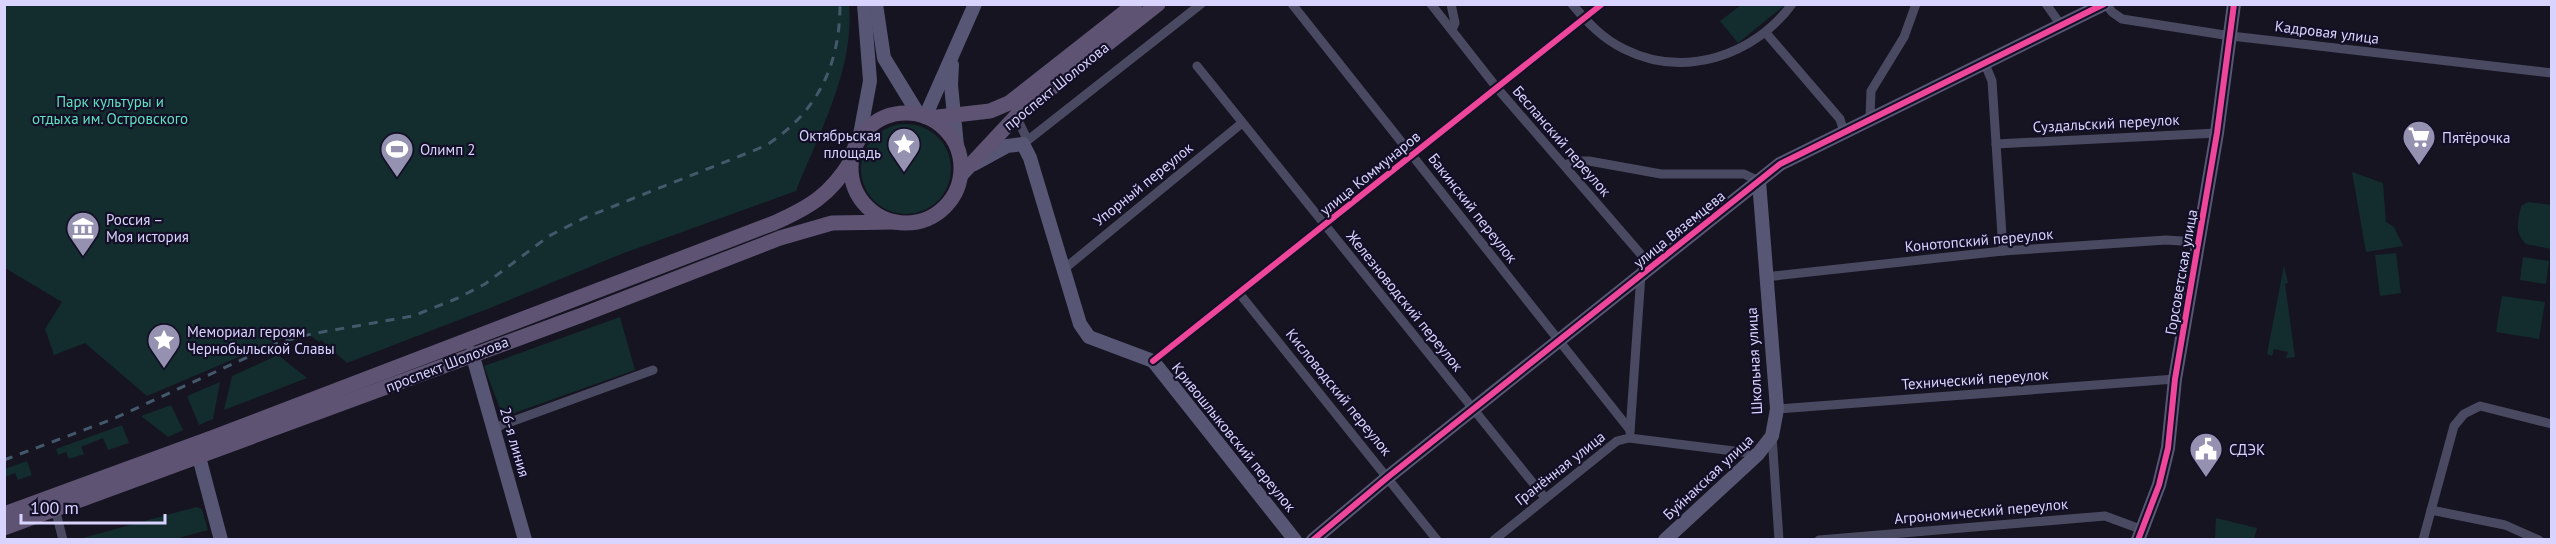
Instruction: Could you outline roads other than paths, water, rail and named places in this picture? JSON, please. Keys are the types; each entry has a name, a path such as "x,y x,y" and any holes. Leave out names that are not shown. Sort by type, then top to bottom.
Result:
{"main road":[{"name":"проспект Шолохова","path":"924,117 953,117 990,111 1009,103 1135,4"},
{"name":"проспект Шолохова","path":"965,170 1016,116 1158,4"},
{"path":"898,114 924,117 941,126 957,146 965,170 951,200 935,215 912,223 895,222 873,212 860,198 851,177 851,161 859,140 871,125 898,114"},
{"name":"проспект Шолохова","path":"4,528 53,504 214,437 802,210 834,187 851,161"},
{"name":"проспект Шолохова","path":"4,514 53,504 199,457 806,229 832,223 895,222"}],"street":[{"path":"859,140 870,81 864,4"},
{"path":"876,4 884,58 924,117"},
{"path":"924,117 975,4"},
{"path":"965,170 1006,146 1025,141 1202,4"},
{"name":"Бакинский переулок","path":"1292,4 1630,434"},
{"name":"Бесланский переулок","path":"1431,4 1497,88 1564,165 1646,270"},
{"path":"1451,4 1455,23 1452,30"},
{"path":"1572,4 1599,33 1624,49 1647,58 1673,62 1700,61 1727,55 1766,33 1781,19 1792,4"},
{"name":"улица Коммунаров","path":"1153,362 1602,4"},
{"path":"1870,118 1871,91 1904,37 1916,4"},
{"path":"2046,4 2061,25"},
{"name":"улица Вяземцева","path":"1313,540 1388,477 1780,164 2105,4"},
{"name":"Кадровая улица","path":"2105,4 2122,19 2231,36 2552,73"},
{"name":"Горсоветская улица","path":"2140,535 2159,485 2168,448 2175,379 2217,133 2234,4"},
{"path":"1766,33 1840,119 1844,132"},
{"path":"952,57 953,117 957,146"},
{"path":"1985,64 1992,81 2002,251"},
{"name":"Железноводский переулок","path":"1197,66 1545,498"},
{"path":"1016,116 1025,141"},
{"name":"Упорный переулок","path":"1064,269 1242,123"},
{"name":"Суздальский переулок","path":"1996,144 2217,133"},
{"name":"Кривошлыковский переулок","path":"1025,141 1080,324 1089,337 1153,362 1295,540"},
{"path":"1564,165 1589,160 1661,174 1744,174 1759,181"},
{"name":"Школьная улица","path":"1759,181 1777,409 1772,436 1779,540"},
{"name":"Конотопский переулок","path":"1765,277 2002,251 2166,240 2197,242"},
{"path":"1630,434 1646,270"},
{"name":"Кисловодский переулок","path":"1239,293 1437,540"},
{"name":"26-я линия","path":"472,353 525,540"},
{"path":"494,428 653,370"},
{"name":"Технический переулок","path":"1777,409 2175,379"},
{"path":"2423,540 2454,426 2464,414 2480,406 2552,424"},
{"name":"Гранённая улица","path":"1494,540 1617,441 1630,434 1758,454"},
{"name":"Буйнакская улица","path":"1665,540 1758,454 1772,436"},
{"path":"199,457 221,540"},
{"path":"53,504 63,540"},
{"path":"2430,510 2505,525 2539,540"},
{"name":"Агрономический переулок","path":"1819,540 2105,516 2140,535"}],"railway":[{"path":"4,460 113,419 278,343 311,334 413,316 458,298 485,284 549,236 584,218 765,146 799,119 822,86 836,48 840,4"}],"place":[{"name":"Пятёрочка","path":"2419,166"},
{"name":"Октябрьская площадь","path":"904,173"},
{"name":"Олимп 2","path":"397,178"},
{"name":"Россия – Моя история","path":"83,257"},
{"name":"Мемориал героям Чернобыльской Славы","path":"164,369"},
{"name":"СДЭК","path":"2206,478"}],"park label":[{"name":"Парк культуры и отдыха им. Островского","path":"110,110"}]}
